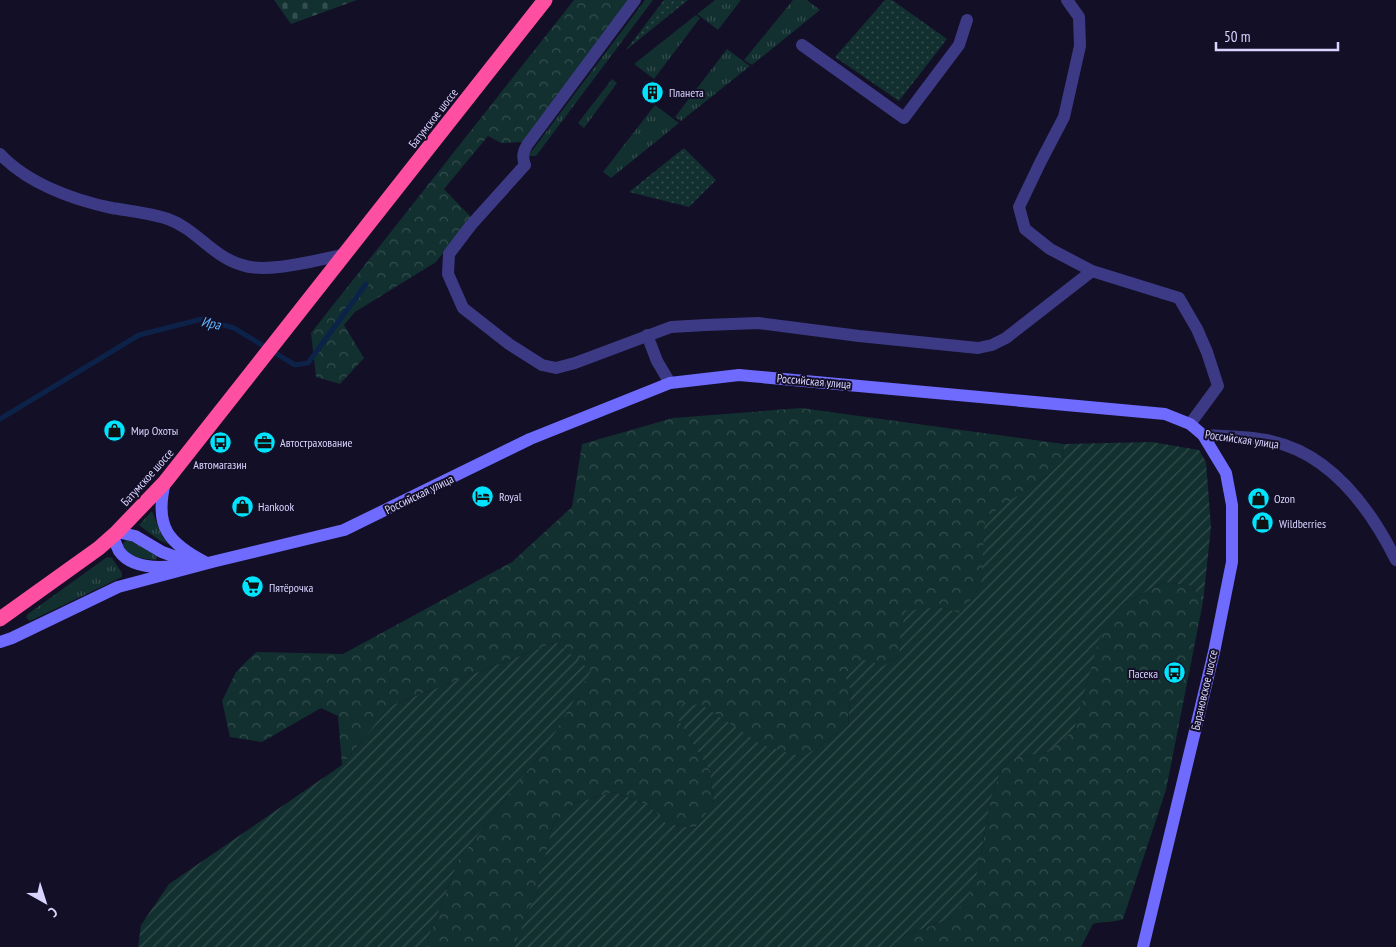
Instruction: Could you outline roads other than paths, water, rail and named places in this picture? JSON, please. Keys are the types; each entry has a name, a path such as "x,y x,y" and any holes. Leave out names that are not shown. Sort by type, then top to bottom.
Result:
{"highway":[{"name":"Батумское шоссе","path":"0,619 115,534 165,482 545,0"}],"main road":[{"name":"Российская улица","path":"207,563 344,530 530,440 670,383 739,375 1165,414 1190,424 1203,435"},
{"name":"Барановское шоссе","path":"1143,947 1214,652 1232,562 1232,505 1226,473 1203,435"},
{"path":"165,482 161,499 161,514 164,526 177,544 188,553 207,563"},
{"path":"115,534 135,536 162,552 184,560 207,563 161,568 141,565 127,559 120,552 115,534"},
{"path":"0,642 118,587 207,563"}],"street":[{"path":"635,0 523,151 522,159 525,165 471,225 449,254 448,274 463,308 510,344 542,365 556,368 575,363 671,327 758,323 858,336 978,348 992,346 1006,338 1092,271"},
{"path":"1067,0 1079,17 1080,46 1064,117 1019,207 1024,229 1050,249 1092,271 1179,298 1197,329 1218,386 1190,424"},
{"path":"802,45 904,118 959,45 967,20"},
{"path":"0,154 8,162 50,189 108,207 167,219 188,228 224,257 242,266 268,268 343,255"},
{"path":"647,335 657,361 670,383"},
{"name":"Российская улица","path":"1203,435 1271,441 1299,450 1321,462 1348,487 1369,514 1396,560"}],"waterway":[{"name":"Ира","path":"0,419 139,335 202,319 234,328 295,365 308,363 366,284"}],"place":[{"name":"Планета","path":"653,92"},
{"name":"Мир Охоты","path":"115,430"},
{"name":"Автострахование","path":"264,442"},
{"name":"Автомагазин","path":"220,443"},
{"name":"Royal","path":"483,496"},
{"name":"Ozon","path":"1258,498"},
{"name":"Hankook","path":"242,506"},
{"name":"Wildberries","path":"1263,523"},
{"name":"Пятёрочка","path":"253,587"},
{"name":"Пасека","path":"1174,673"}]}
